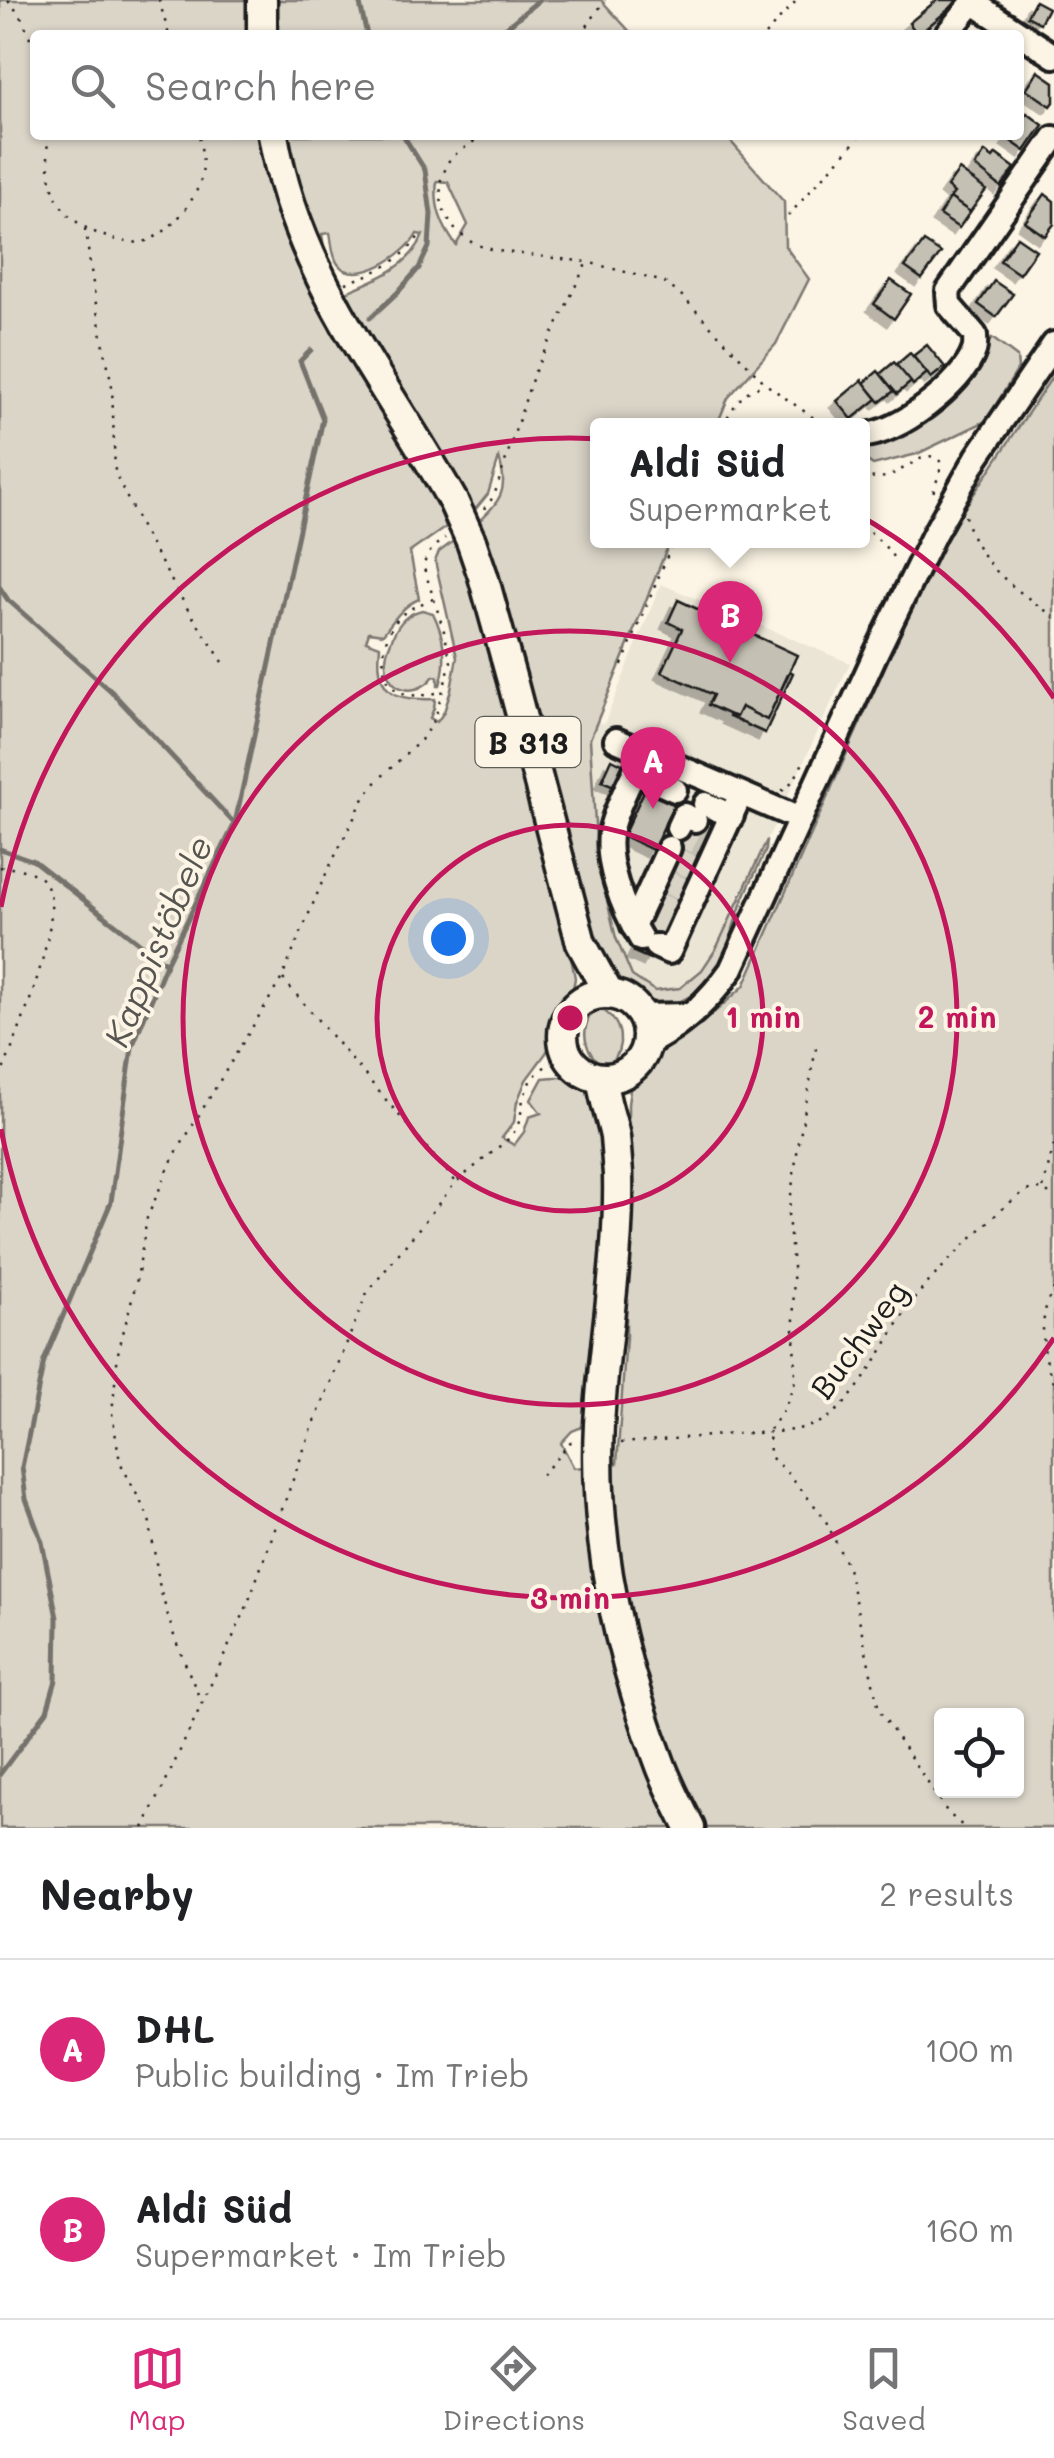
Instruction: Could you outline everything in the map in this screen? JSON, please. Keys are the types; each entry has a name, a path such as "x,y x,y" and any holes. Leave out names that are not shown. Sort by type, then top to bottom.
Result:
{"main road":[{"path":"262,0 262,30"},
{"name":"B 313","path":"274,140 294,218 326,289 454,503 460,538 483,576 581,943 609,994"},
{"name":"B 313","path":"578,1003 581,943"},
{"path":"598,994 609,994 634,1005 645,1030 642,1057 633,1068 612,1076 588,1074 576,1066 566,1049 564,1027 578,1003 598,994"},
{"path":"612,1076 603,1096 614,1134 618,1175 614,1275 599,1437 602,1521 612,1599 632,1681 662,1769 690,1828"}],"street":[{"path":"950,30 975,1 1017,30"},
{"path":"1024,35 1054,56"},
{"path":"870,435 917,415 956,378 974,352 975,335 949,305 948,291 1054,138"},
{"path":"645,1030 667,1034 710,998 731,970 914,574 977,458 1054,344"},
{"path":"616,740 675,790"},
{"path":"639,762 610,828 611,861 626,914 680,876 800,819"},
{"path":"639,762 680,876"}],"path":[{"path":"8,0 22,18 30,38"},
{"path":"159,0 168,30"},
{"path":"584,30 605,0"},
{"path":"770,30 798,0"},
{"path":"46,140 49,172 60,204 84,229 115,240 142,242 168,230 192,200 202,177 200,140"},
{"path":"476,140 450,158 440,182 442,208 456,231 474,244 497,251 586,262 664,282 766,384 813,418"},
{"path":"788,216 856,140"},
{"path":"84,229 112,386 115,473 143,532 222,662"},
{"path":"326,289 368,276 406,254 420,234"},
{"path":"481,513 494,496 534,373 586,262"},
{"path":"727,418 738,399 752,387 766,384"},
{"path":"870,478 883,479 934,454 940,458 942,471 929,505"},
{"path":"958,490 970,536 993,570 1054,618"},
{"path":"870,532 902,568 914,574"},
{"path":"202,1704 175,1639 160,1589 150,1518 120,1462 112,1413 118,1353 137,1279 147,1218 173,1158 282,978 323,880 363,800 420,740 435,718 450,662 423,565 432,548 460,538"},
{"path":"622,665 671,548"},
{"path":"434,599 402,614 386,635 382,664 386,681 395,690 411,696 443,690"},
{"path":"774,794 794,780 808,752"},
{"path":"0,867 28,870 46,884 54,904 24,1022 0,1078"},
{"path":"282,978 456,1182"},
{"path":"816,1048 788,1216 793,1266 794,1381 784,1408 769,1431 770,1456 824,1516 848,1568 879,1710 948,1813 965,1828"},
{"path":"144,1828 245,1612 306,1441 367,1293 456,1182 512,1136 531,1079 566,1049"},
{"path":"1054,1144 1043,1189 1054,1198"},
{"name":"Buchweg","path":"599,1437 769,1431 825,1419 842,1405 915,1298 1009,1202 1028,1190 1043,1189"},
{"path":"1054,1288 1047,1299 1042,1338 1054,1384"},
{"path":"542,1475 573,1438 599,1437"}],"shaded area":[{"path":"0,0 249,0 249,30 30,30 30,140 261,140 282,226 314,299 433,492 446,527 410,552 419,599 403,609 383,634 369,632 366,641 380,646 384,684 397,695 435,699 430,718 437,722 451,690 457,657 435,561 439,552 455,540 476,600 563,916 575,978 572,994 556,1021 553,1040 526,1080 514,1122 502,1138 514,1145 529,1117 541,1113 531,1100 543,1078 566,1077 585,1088 595,1112 601,1150 601,1249 587,1425 572,1431 561,1443 574,1468 617,1464 626,1337 631,1083 656,1055 699,1026 744,986 937,549 1054,374 1054,1828 0,1828"},
{"path":"273,0 601,0 628,30 272,30"},
{"path":"285,140 729,140 784,202 785,246 809,279 776,344 728,398 720,418 590,418 590,548 667,548 590,739 597,858 616,938 632,976 655,991 680,988 702,970 716,949 767,840 718,966 690,996 672,1004 654,1005 628,996 612,977 594,936 567,847 525,676 478,522 501,494 499,458 488,494 474,511 427,428 351,312 346,292 401,264 423,235 417,234 393,258 369,270 346,270 338,264 330,233 322,234 323,256","holes":["437,181 448,182 468,225 456,245 438,207"]},
{"path":"992,338 1017,357 1018,369 986,421 917,454 870,463 870,445 894,436 971,369"},
{"path":"661,584 850,663 716,949 702,970 680,988 654,991 632,976 616,938 597,858 590,739 596,722 604,724"},
{"path":"422,610 433,613 440,630 444,648 442,676 440,685 434,676 410,690 390,679 386,659 401,622"},
{"path":"601,1009 614,1021 620,1035 615,1058 610,1065 603,1066 588,1048 585,1034 592,1012"}],"building":[{"path":"937,0 960,0 924,30 914,30 909,23"},
{"path":"1035,1 1048,8 1040,23 1027,16"},
{"path":"1038,71 1054,82 1051,106 1026,89"},
{"path":"1027,113 1043,125 1025,151 1009,140 1024,140"},
{"path":"985,152 993,158 996,154 1015,168 1001,187 975,166"},
{"path":"959,170 986,190 970,212 950,198 954,193 947,187"},
{"path":"1045,194 1054,201 1054,224 1045,236 1025,222"},
{"path":"950,198 970,212 959,228 939,215"},
{"path":"1017,237 1036,250 1019,274 1000,261"},
{"path":"924,242 941,253 922,279 905,267"},
{"path":"891,280 911,294 894,319 874,304"},
{"path":"994,281 1013,294 996,317 978,304"},
{"path":"927,345 945,367 931,378 913,356"},
{"path":"910,353 927,373 913,385 896,365"},
{"path":"894,362 911,382 897,394 880,374"},
{"path":"878,371 894,391 880,402 864,383"},
{"path":"862,380 877,399 853,418 837,401"},
{"path":"678,600 797,655 767,720 741,707 736,717 708,705 713,695 662,672 682,629 668,622"},
{"path":"790,671 793,673 765,733 729,717 736,717 741,707 767,720"},
{"path":"612,759 624,765 614,786 602,781"},
{"path":"645,789 675,803 653,850 623,836"},
{"path":"697,817 712,824 650,959 634,952 680,853 657,843 666,822 689,833"}],"waterway":[{"name":"Kappistöbele","path":"359,0 366,30"},
{"name":"Kappistöbele","path":"503,30 539,0"},
{"name":"Kappistöbele","path":"370,318 419,268 429,247 431,214 425,170 406,140"},
{"name":"Kappistöbele","path":"0,1774 47,1711 56,1680 57,1618 42,1542 26,1499 22,1467 44,1361 111,1202 132,1047 166,964 235,823 323,419 300,361 311,350"},
{"path":"0,588 8,600 111,691 234,823"},
{"path":"0,849 34,861 165,963"}],"tunnel":[{"path":"676,833 702,845"},
{"path":"677,860 692,867"},
{"path":"667,882 682,889"},
{"path":"657,904 672,911"},
{"path":"649,921 664,928"}],"place":[{"name":"Aldi Süd","path":"730,663"},
{"name":"DHL","path":"653,809"}]}
